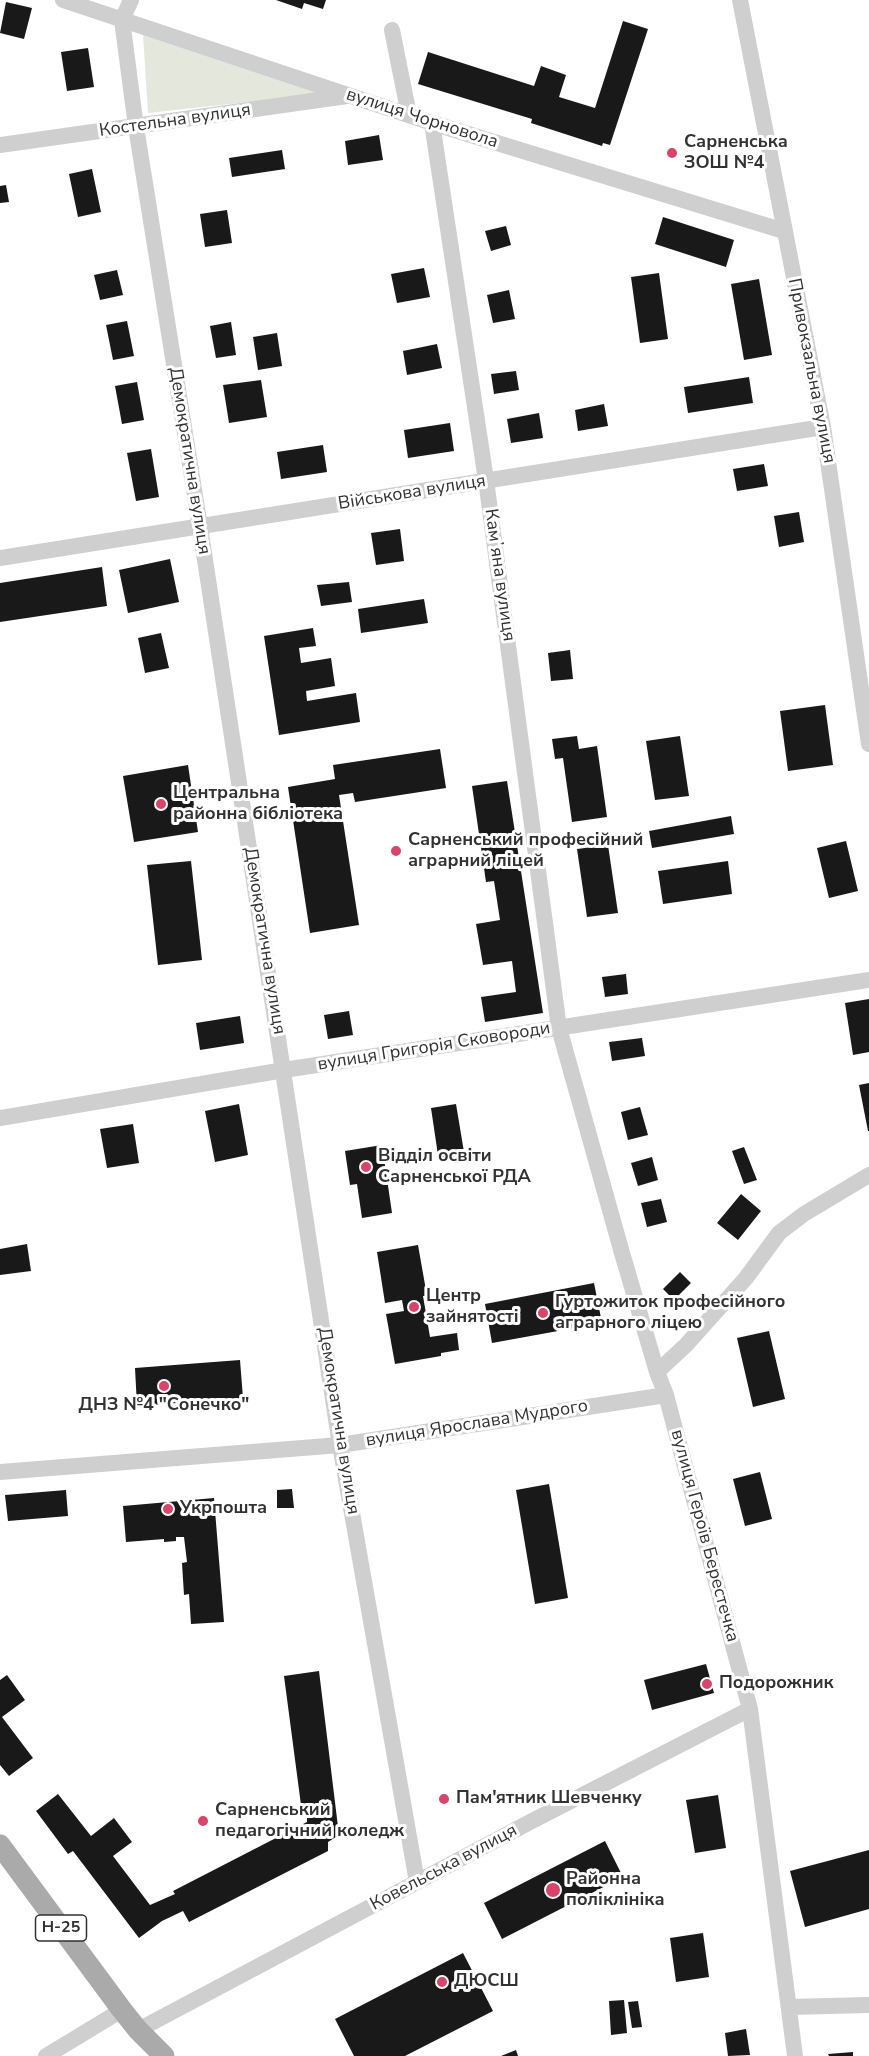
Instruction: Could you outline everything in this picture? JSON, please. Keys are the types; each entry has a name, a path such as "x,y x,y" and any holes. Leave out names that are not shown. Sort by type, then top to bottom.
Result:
{"main road":[{"name":"Н-25","path":"0,1845 122,2010 164,2056"}],"street":[{"name":"вулиця Чорновола","path":"63,0 432,123 784,231"},
{"path":"122,20 131,0"},
{"name":"Привокзальна вулиця","path":"740,0 823,427 869,744"},
{"name":"Демократична вулиця","path":"122,20 136,127 200,527 340,1445 417,1882"},
{"path":"392,30 409,115"},
{"name":"Костельна вулиця","path":"0,145 351,96"},
{"name":"Камʼяна вулиця","path":"432,123 486,480 559,1028"},
{"name":"Військова вулиця","path":"0,558 823,427"},
{"name":"вулиця Григорія Сковороди","path":"0,1118 284,1070 869,980"},
{"name":"вулиця Героїв Берестечка","path":"559,1028 657,1372 666,1395 750,1709 795,2056"},
{"path":"657,1372 686,1345 746,1278 778,1233 804,1214 869,1175"},
{"name":"вулиця Ярослава Мудрого","path":"0,1472 340,1445 666,1395"},
{"name":"Ковельська вулиця","path":"138,2030 532,1821 750,1709"},
{"path":"789,2007 869,2005"},
{"path":"46,2056 122,2010"}],"shaded area":[{"path":"143,34 322,94 148,113"}],"building":[{"path":"276,0 326,0 323,9 304,3 302,9"},
{"path":"6,2 32,8 24,39 0,33"},
{"path":"623,21 648,29 610,145 603,143 602,146 531,123 532,119 418,84 428,52 534,86 541,66 566,75 559,97 595,108"},
{"path":"88,48 94,87 67,91 61,52"},
{"path":"379,135 383,160 348,165 345,141"},
{"path":"282,150 285,169 232,177 229,158"},
{"path":"92,169 101,212 78,217 69,174"},
{"path":"6,185 9,202 0,203 0,186"},
{"path":"227,210 232,243 205,247 200,214"},
{"path":"663,217 734,240 726,267 655,244"},
{"path":"506,226 511,245 491,251 485,231"},
{"path":"424,268 430,297 397,303 391,274"},
{"path":"117,270 123,295 100,300 94,275"},
{"path":"659,273 668,339 640,343 631,277"},
{"path":"759,279 772,355 744,360 731,284"},
{"path":"509,290 515,319 493,323 487,295"},
{"path":"127,321 134,356 113,360 106,325"},
{"path":"231,322 236,355 216,358 210,326"},
{"path":"277,333 282,366 258,370 253,337"},
{"path":"437,344 442,368 407,375 403,351"},
{"path":"516,371 519,390 494,394 491,374"},
{"path":"749,377 753,403 688,413 684,387"},
{"path":"261,380 267,417 229,423 223,385"},
{"path":"137,382 144,420 122,424 115,386"},
{"path":"604,404 608,426 578,431 575,410"},
{"path":"539,413 543,438 511,443 507,419"},
{"path":"450,423 454,451 408,458 404,430"},
{"path":"323,445 327,472 281,479 277,452"},
{"path":"151,449 159,497 136,501 127,453"},
{"path":"764,464 768,486 737,491 733,469"},
{"path":"799,512 804,542 779,547 774,516"},
{"path":"400,529 404,561 376,565 371,533"},
{"path":"170,559 179,602 128,613 119,570"},
{"path":"102,567 107,606 0,622 0,583"},
{"path":"349,582 352,602 321,606 317,585"},
{"path":"424,599 428,623 361,633 358,609"},
{"path":"313,628 316,646 299,648 301,663 331,658 335,686 306,691 307,701 356,693 360,722 279,735 264,636"},
{"path":"161,633 169,668 145,673 138,638"},
{"path":"570,650 573,679 551,681 548,653"},
{"path":"825,705 833,765 788,771 780,711"},
{"path":"577,736 579,749 597,746 607,817 572,822 563,758 555,759 552,739"},
{"path":"680,736 689,796 655,800 646,741"},
{"path":"440,749 446,788 355,802 353,793 339,795 359,925 310,933 288,787 335,779 333,765"},
{"name":"Центральна районна бібліотека","path":"188,765 198,832 134,842 123,776"},
{"path":"507,781 543,1013 485,1022 481,997 516,992 512,961 483,965 476,924 500,920 494,881 486,882 472,786"},
{"path":"731,816 734,834 652,848 649,831"},
{"path":"846,841 858,891 829,898 817,848"},
{"path":"608,845 618,913 587,917 577,849"},
{"path":"191,861 202,960 158,965 147,865"},
{"path":"728,861 732,894 663,904 658,871"},
{"path":"626,974 628,994 605,997 602,977"},
{"path":"869,999 869,1052 853,1055 845,1003"},
{"path":"349,1011 353,1035 328,1039 324,1015"},
{"path":"240,1016 244,1043 200,1050 196,1023"},
{"path":"642,1038 645,1056 612,1061 609,1042"},
{"path":"869,1083 869,1131 868,1131 859,1085"},
{"path":"239,1104 248,1155 215,1162 205,1111"},
{"path":"456,1104 465,1158 439,1162 431,1108"},
{"path":"640,1107 648,1135 628,1140 621,1112"},
{"path":"133,1124 139,1163 107,1168 100,1129"},
{"name":"Відділ освіти Сарненської РДА","path":"382,1145 392,1213 362,1218 357,1184 350,1185 345,1151"},
{"path":"744,1147 757,1180 744,1184 732,1151"},
{"path":"652,1157 658,1180 638,1186 631,1163"},
{"path":"741,1194 761,1211 738,1240 717,1223"},
{"path":"661,1199 667,1222 647,1227 641,1203"},
{"path":"27,1244 31,1271 0,1275 0,1249"},
{"name":"Центр зайнятості","path":"418,1245 427,1296 423,1296 430,1337 457,1333 459,1350 441,1353 441,1356 395,1364 386,1314 404,1311 402,1300 385,1303 377,1252"},
{"path":"680,1272 691,1283 674,1300 663,1289"},
{"name":"Гуртожиток професійного аграрного ліцею","path":"594,1283 602,1323 492,1343 485,1304"},
{"path":"769,1331 785,1399 753,1407 737,1338"},
{"path":"240,1360 243,1398 137,1406 135,1368"},
{"path":"760,1472 772,1519 745,1526 733,1479"},
{"path":"549,1484 568,1598 535,1604 516,1490"},
{"path":"292,1489 294,1508 277,1508 277,1490"},
{"path":"66,1490 68,1516 8,1521 5,1495"},
{"path":"214,1498 224,1622 191,1624 189,1594 184,1595 182,1563 187,1562 184,1537 176,1537 176,1541 164,1542 164,1539 126,1542 123,1506"},
{"path":"706,1664 714,1693 652,1710 644,1680"},
{"path":"319,1671 339,1835 328,1842 328,1851 189,1922 183,1911 162,1921 139,1938 73,1851 68,1854 36,1811 58,1794 91,1836 114,1818 132,1842 113,1856 150,1905 175,1894 173,1891 307,1822 307,1804 301,1805 284,1676"},
{"path":"7,1675 25,1700 2,1717 33,1758 9,1776 0,1765 0,1680"},
{"path":"718,1795 726,1848 695,1853 686,1800"},
{"name":"Районна поліклініка","path":"605,1841 623,1877 502,1939 484,1903"},
{"path":"869,1850 869,1909 805,1927 790,1871"},
{"path":"703,1933 709,1977 676,1982 670,1938"},
{"name":"ДЮСШ","path":"463,1953 493,2011 405,2056 354,2056 335,2019"},
{"path":"624,2000 627,2033 611,2035 609,2001"},
{"path":"638,2001 642,2027 632,2028 628,2002"},
{"path":"746,2029 750,2055 728,2056 725,2033"},
{"path":"516,2050 518,2056 501,2056"},
{"path":"853,2052 853,2056 829,2056 828,2054"}],"place":[{"name":"Сарненська ЗОШ №4","path":"672,153"},
{"name":"Центральна районна бібліотека","path":"161,804"},
{"name":"Сарненський професійний аграрний ліцей","path":"396,851"},
{"name":"Відділ освіти Сарненської РДА","path":"366,1167"},
{"name":"Центр зайнятості","path":"414,1307"},
{"name":"Гуртожиток професійного аграрного ліцею","path":"543,1313"},
{"name":"ДНЗ №4 \"Сонечко\"","path":"164,1386"},
{"name":"Укрпошта","path":"168,1509"},
{"name":"Подорожник","path":"707,1684"},
{"name":"Пам'ятник Шевченку","path":"444,1799"},
{"name":"Сарненський педагогічний коледж","path":"203,1821"},
{"name":"Районна поліклініка","path":"553,1890"},
{"name":"ДЮСШ","path":"442,1982"}]}
